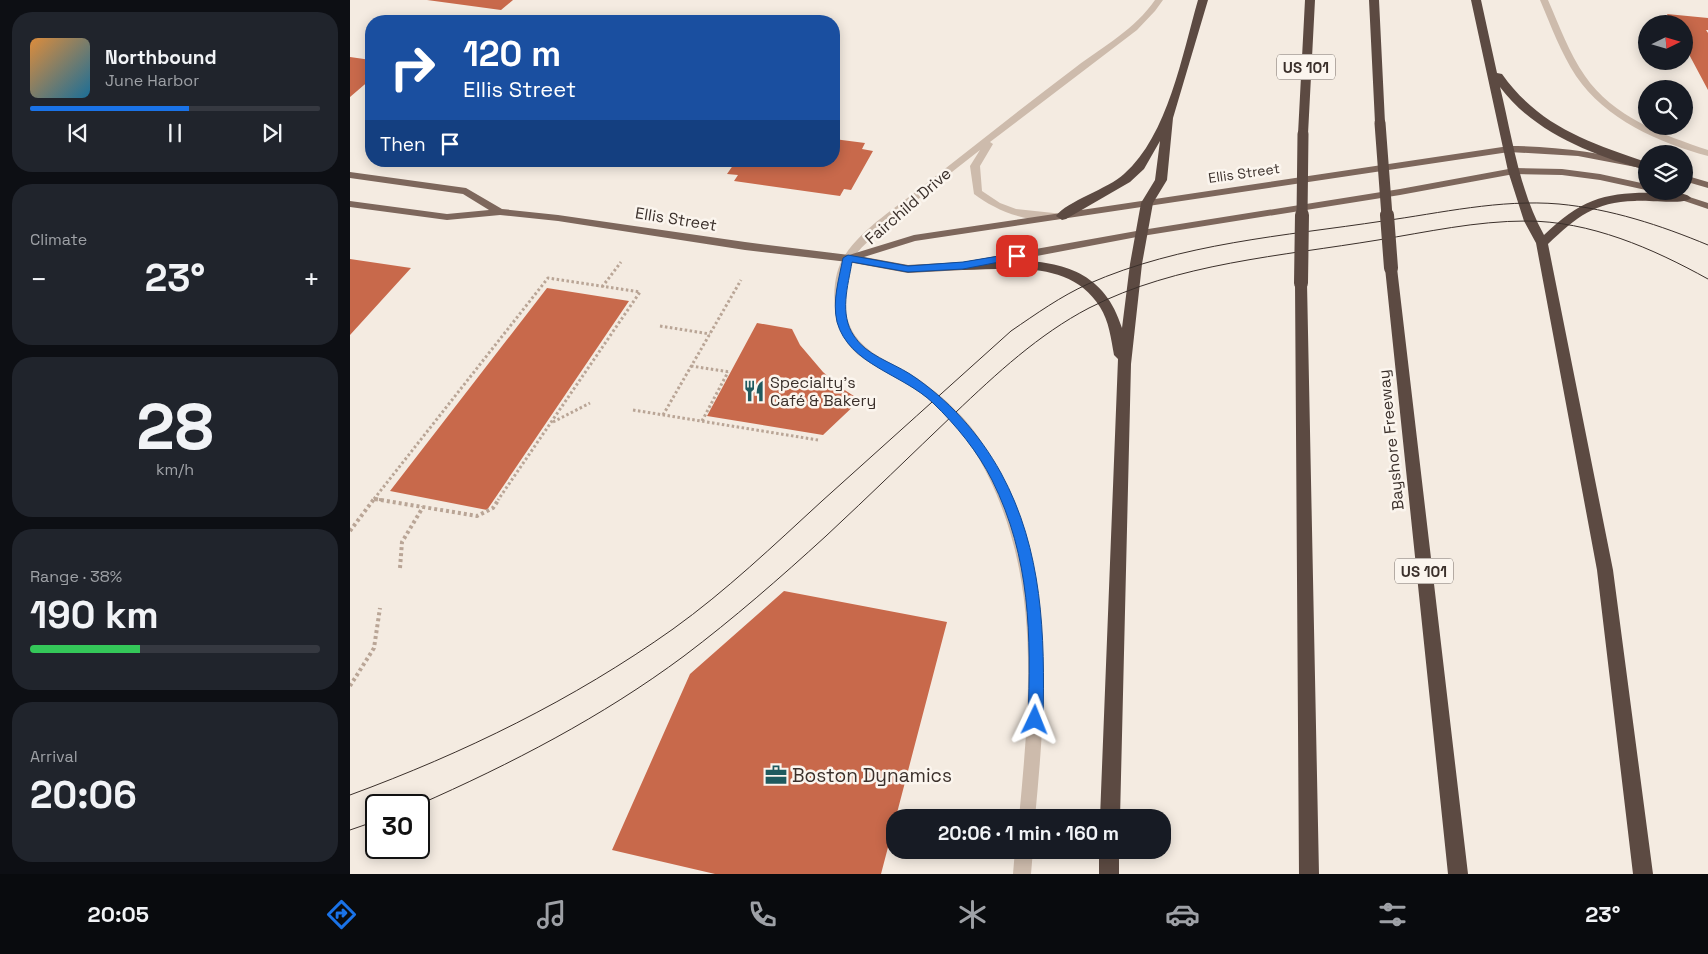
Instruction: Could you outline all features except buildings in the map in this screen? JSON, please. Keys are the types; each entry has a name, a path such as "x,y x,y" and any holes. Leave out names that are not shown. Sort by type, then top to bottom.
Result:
{"highway":[{"path":"1110,809 1124,364 1147,203 1161,180 1168,118 1203,0"},
{"name":"US 101","path":"1309,874 1301,283 1303,134 1310,0"},
{"name":"Bayshore Freeway","path":"1374,0 1380,123 1391,268 1458,874"},
{"path":"1476,0 1514,171 1530,221 1542,243 1605,570 1643,874"},
{"path":"1491,64 1509,94 1541,122 1584,144 1638,163"},
{"path":"1062,216 1126,179 1140,166 1168,118"},
{"path":"1542,243 1577,212 1620,198 1638,197"},
{"path":"963,266 1036,265 1060,269 1087,284 1104,301 1111,316 1124,364"},
{"path":"1109,859 1109,874"}],"main road":[{"name":"Ellis Street","path":"848,258 914,238 1509,149 1572,151 1638,164"},
{"name":"Ellis Street","path":"350,204 447,217 500,212 558,218 745,246 848,258 908,269 963,266 1142,233 1400,192 1514,171 1562,172 1600,177 1638,185"},
{"name":"Ellis Street","path":"350,174 466,191 500,212"},
{"path":"1693,181 1708,185"},
{"path":"1691,200 1708,206"}],"street":[{"name":"Fairchild Drive","path":"848,258 892,216 1000,129 1130,30 1159,0"},
{"path":"1544,0 1580,75 1599,97 1638,125 1678,144 1708,153"},
{"path":"1000,129 980,153 975,166 977,192 992,204 1008,212 1029,216 1062,216"},
{"path":"848,258 840,302 842,322 849,338 863,352 905,377 936,399 953,415 974,440 997,477 1018,525 1032,582 1037,653 1035,737 1028,809"},
{"path":"1022,874 1023,859"}],"path":[{"path":"602,287 621,262"},
{"path":"350,531 374,499 548,278 640,292 492,508 477,516 374,499"},
{"path":"663,415 741,280"},
{"path":"660,326 710,334"},
{"path":"691,366 729,372 702,421"},
{"path":"551,423 590,403"},
{"path":"633,410 818,440"},
{"path":"400,568 402,542 423,507"},
{"path":"350,686 374,648 380,608"}],"tram line":[{"path":"350,795 393,779 517,723 596,679 673,629 749,567 1011,331 1058,300 1088,284 1123,270 1196,250 1271,237 1515,203 1578,206 1616,214 1672,231 1708,245"},
{"path":"430,799 555,738 621,699 684,656 809,552 1002,369 1035,342 1071,318 1123,293 1158,281 1230,263 1507,221 1550,222 1597,231 1643,247 1708,279"},
{"path":"350,830 365,825"}],"place":[{"name":"Specialty's Café & Bakery","path":"754,391"},
{"name":"Boston Dynamics","path":"776,775"}],"route":[{"path":"1017,256 963,266 908,269 848,258 840,302 842,322 849,338 863,352 905,377 936,399 953,415 974,440 997,477 1018,525 1032,582 1037,653 1035,720"}]}
